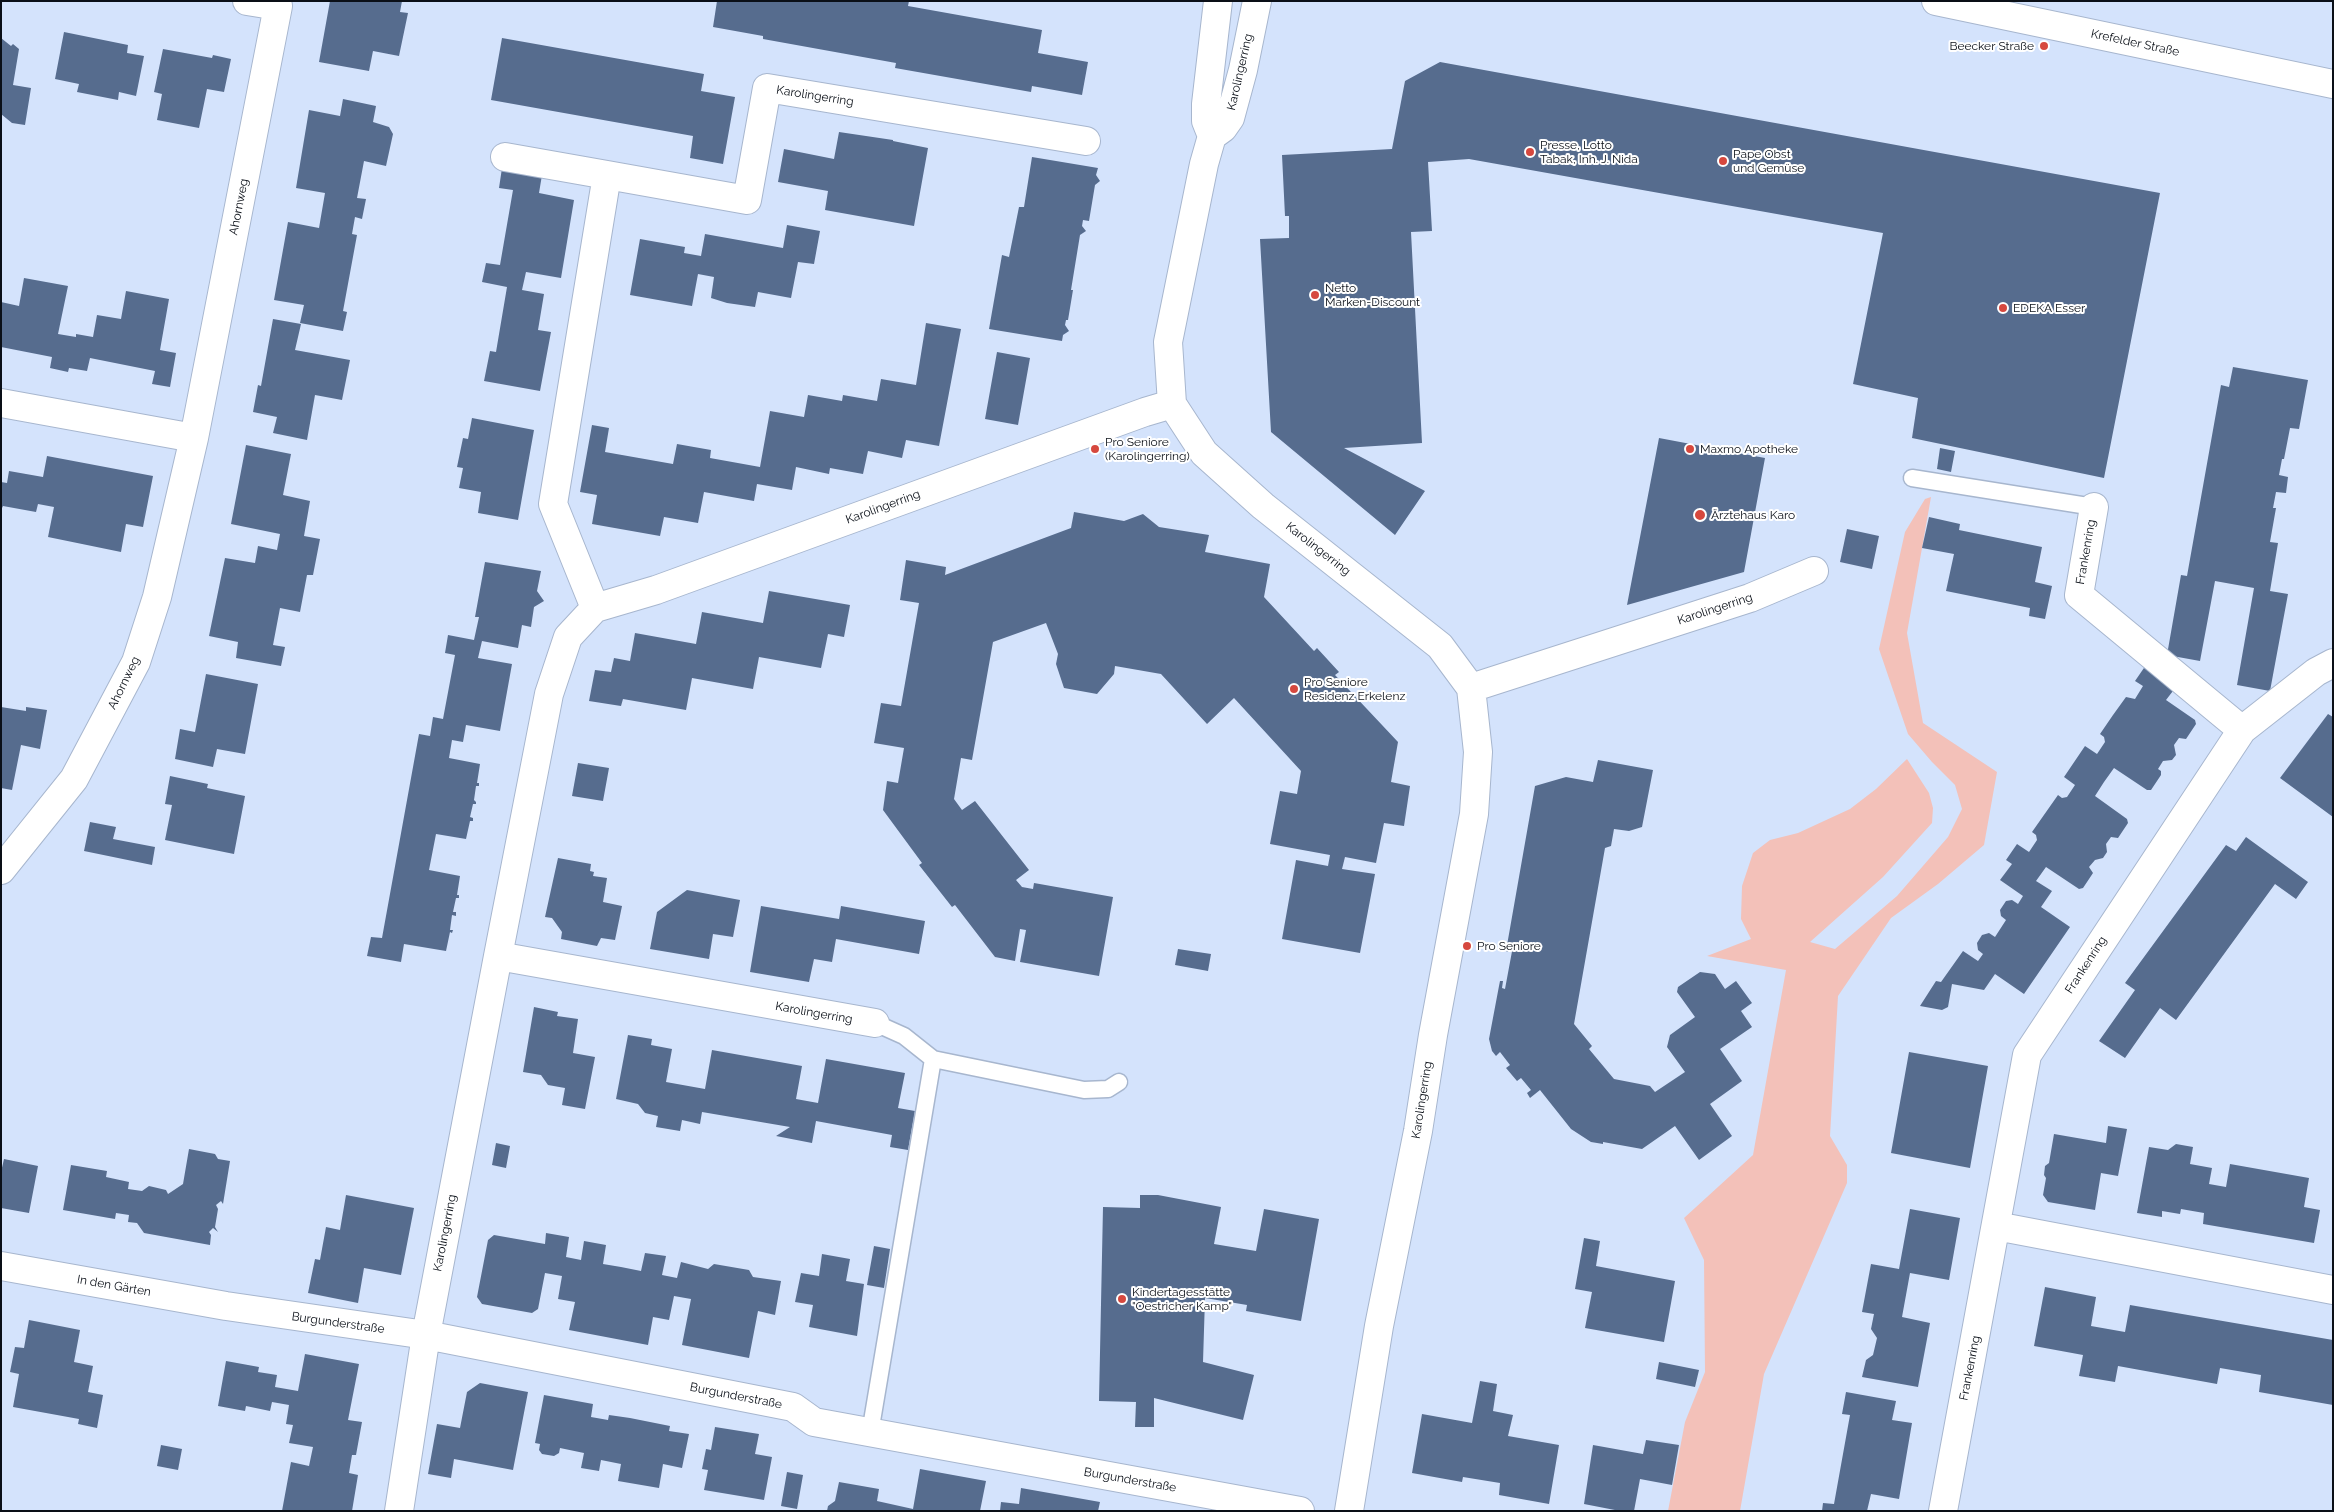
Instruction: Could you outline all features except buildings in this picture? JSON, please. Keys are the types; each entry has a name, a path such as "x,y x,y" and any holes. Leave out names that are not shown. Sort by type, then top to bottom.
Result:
{"street":[{"name":"Ahornweg","path":"1,870 74,779 136,662 157,597 194,438 278,6 247,1"},
{"name":"Karolingerring","path":"1212,136 1206,122 1206,104 1218,1"},
{"name":"Karolingerring","path":"1257,1 1243,70 1230,118 1223,128 1212,136 1204,164 1168,342 1172,404 1204,454 1263,506 1440,646 1471,688 1478,752 1474,814 1433,1035 1418,1131 1379,1326 1349,1511"},
{"name":"Krefelder Straße","path":"1936,1 2333,84"},
{"name":"Karolingerring","path":"505,157 746,200 767,88 1086,141"},
{"path":"595,608 553,504 607,175"},
{"path":"1,403 194,438"},
{"name":"Karolingerring","path":"399,1511 426,1336 498,956 549,694 568,637 595,608 656,590 1117,422 1172,404"},
{"name":"Frankenring","path":"2094,507 2079,595 2242,730"},
{"name":"Karolingerring","path":"1471,688 1750,598 1814,571"},
{"name":"Frankenring","path":"1943,1511 2027,1055 2242,730 2316,672 2333,663"},
{"name":"Karolingerring","path":"498,956 874,1023"},
{"path":"1996,1226 2333,1290"},
{"name":"In den Gärten","path":"1,1266 226,1306"},
{"name":"Burgunderstraße","path":"226,1306 426,1336 793,1407 814,1422 1300,1511"}],"lane":[{"path":"1912,478 2094,507"},
{"name":"Karolingerring","path":"874,1023 904,1036 933,1059 1084,1090 1108,1089 1119,1082"},
{"path":"870,1433 933,1059"}],"shaded area":[{"path":"1931,497 1907,633 1923,723 1997,772 1984,845 1938,884 1891,918 1838,996 1830,1136 1847,1165 1847,1183 1764,1374 1740,1511 1668,1511 1685,1422 1705,1372 1704,1260 1684,1218 1753,1155 1786,970 1707,956 1751,939 1741,919 1742,886 1753,853 1770,840 1798,833 1850,809 1876,789 1907,759 1929,793 1933,808 1932,823 1883,877 1810,942 1835,949 1897,896 1948,837 1962,809 1955,785 1908,734 1879,649 1905,532 1925,499"}],"place":[{"name":"Beecker Straße","path":"2044,46"},
{"name":"Presse, Lotto Tabak, Inh. J. Nida","path":"1530,152"},
{"name":"Pape Obst und Gemüse","path":"1723,161"},
{"name":"Netto Marken-Discount","path":"1315,295"},
{"name":"EDEKA Esser","path":"2003,308"},
{"name":"Pro Seniore (Karolingerring)","path":"1095,449"},
{"name":"Maxmo Apotheke","path":"1690,449"},
{"name":"Ärztehaus Karo","path":"1700,515"},
{"name":"Pro Seniore Residenz Erkelenz","path":"1294,689"},
{"name":"Pro Seniore","path":"1467,946"},
{"name":"Kindertagesstätte \"Oestricher Kamp\"","path":"1122,1299"}]}
